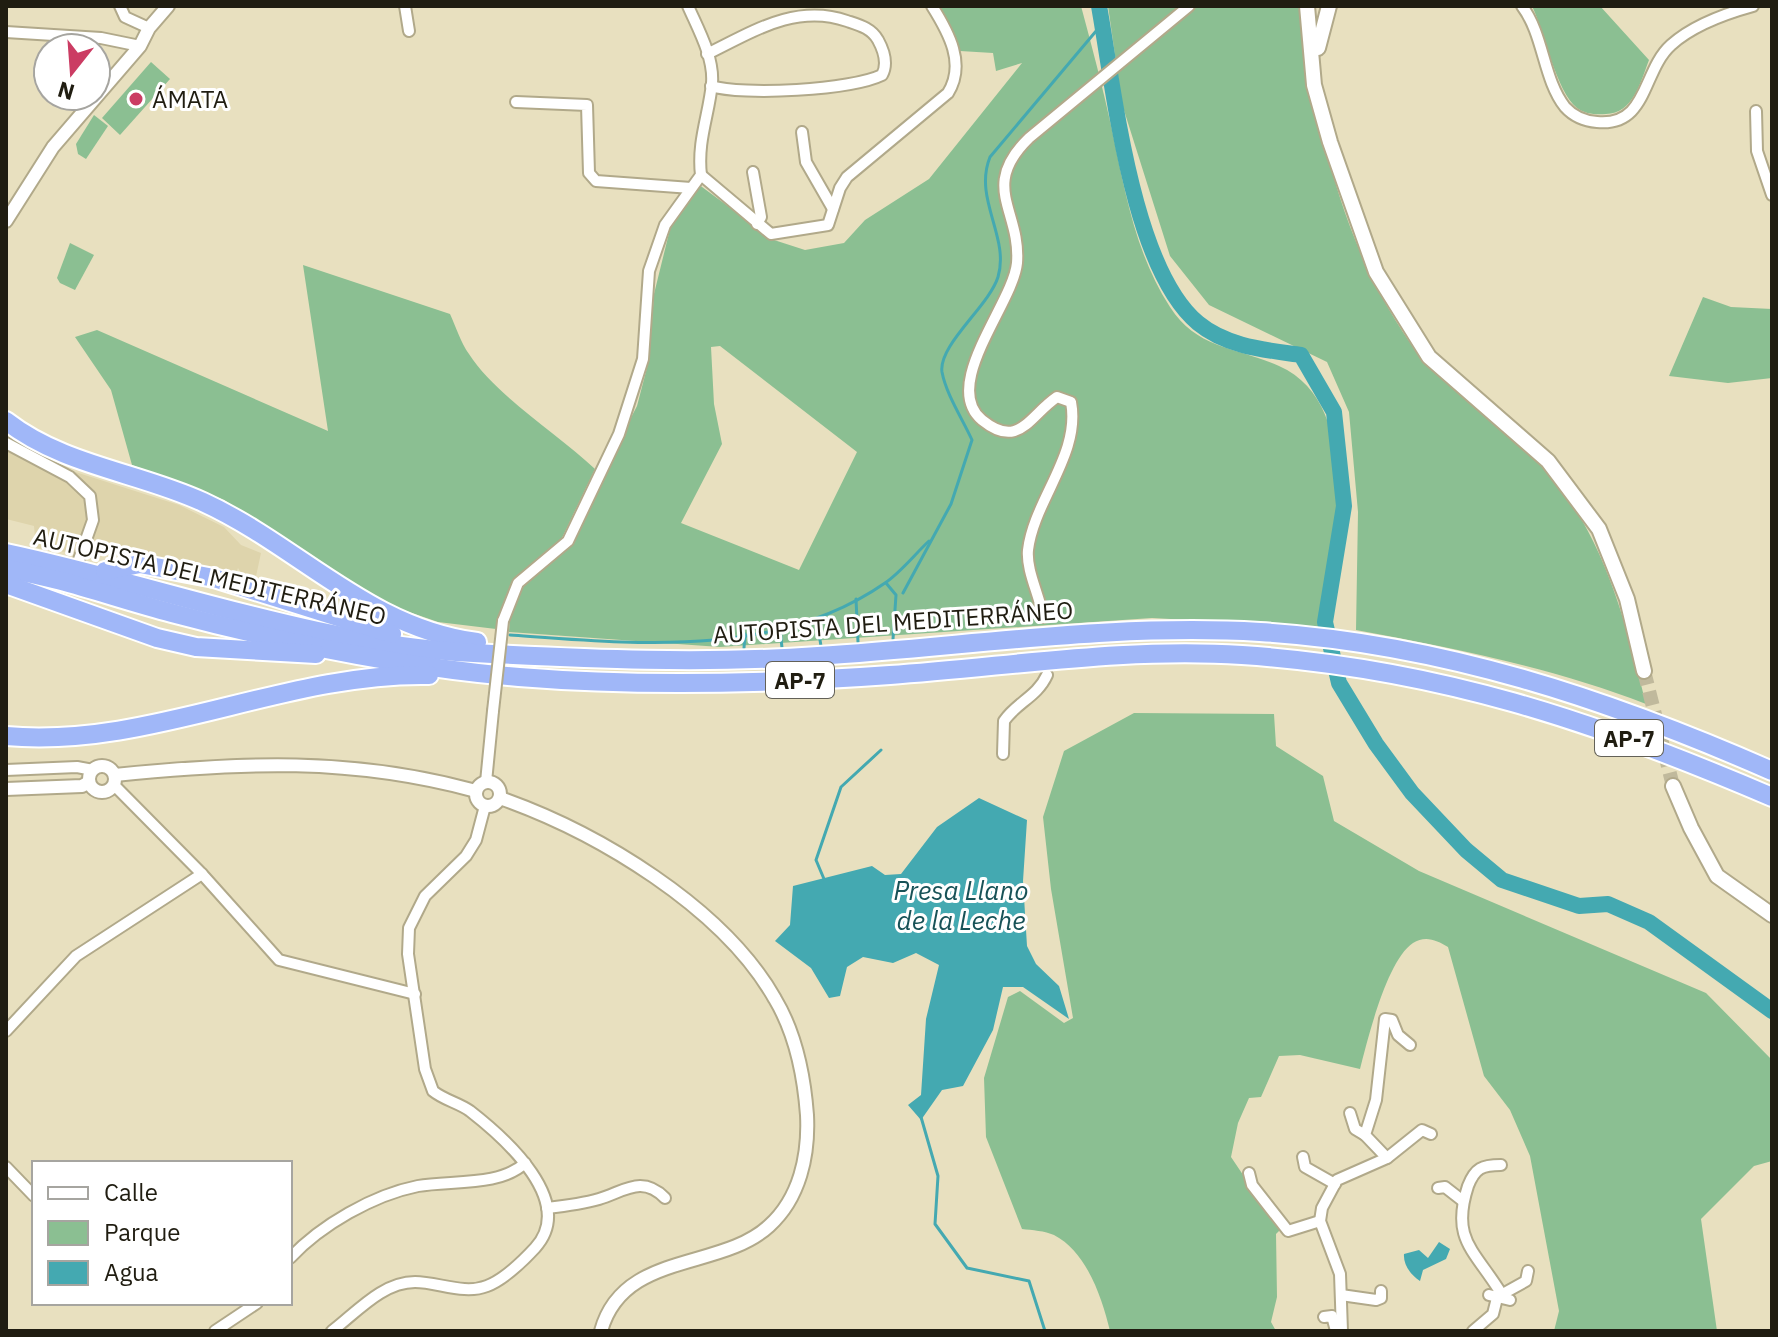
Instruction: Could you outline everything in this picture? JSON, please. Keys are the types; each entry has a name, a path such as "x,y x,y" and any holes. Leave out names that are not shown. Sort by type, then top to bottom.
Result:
{"highway":[{"path":"6,421 64,454 203,502 379,611 417,629 488,643 609,648 683,659"},
{"path":"118,570 140,564 214,578 412,639 525,655"},
{"path":"85,570 145,571 208,583 294,612 356,623"},
{"name":"AUTOPISTA DEL MEDITERRÁNEO","path":"9,572 85,570 334,634 469,653 683,659 815,657 1091,633 1232,631 1343,640 1488,668 1622,710 1772,771"},
{"path":"9,572 117,617 254,652"},
{"path":"9,572 157,638 196,647 363,656"},
{"name":"AUTOPISTA DEL MEDITERRÁNEO","path":"9,572 174,614 363,656 517,677 662,684 743,683 891,675 1112,656 1238,654 1369,669 1482,691 1643,743 1772,797"},
{"path":"294,612 334,634"},
{"path":"6,736 84,736 145,726 345,680 393,674 517,677"}],"main road":[{"path":"1307,6 1314,85 1376,272 1429,357 1548,461 1599,529 1627,599 1644,671"},
{"path":"1320,108 1317,52 1329,6"},
{"path":"1673,786 1717,876 1772,915"}],"street":[{"path":"120,6 125,17 149,28"},
{"path":"6,221 53,147 140,46 149,28 168,6"},
{"path":"405,6 409,31"},
{"path":"688,6 707,54 711,86 698,149 701,175 771,234 803,232 828,225 847,177 948,93 957,79 955,49 932,6"},
{"path":"1043,617 1028,552 1069,436 1073,415 1071,402 1057,397 1032,421 1015,432 994,430 973,412 971,376 996,313 1010,291 1017,263 1015,235 1002,189 1006,170 1015,152 1029,138 1189,6"},
{"path":"1522,6 1562,102 1576,117 1605,123 1618,121 1633,113 1663,54 1679,38 1730,12 1753,6"},
{"path":"707,54 777,20 826,15 870,30 877,38 886,64 882,75 846,86 735,90 711,86"},
{"path":"6,32 101,38 140,46"},
{"path":"516,102 585,103 589,173 596,181 691,188"},
{"path":"1756,111 1757,151 1772,195"},
{"path":"802,132 806,162 833,209"},
{"path":"753,172 761,217 757,224"},
{"path":"500,798 494,805 485,806 477,800 493,711 503,621 518,583 568,541 619,434 643,359 649,271 665,225 701,175"},
{"path":"6,443 70,477 90,496 93,520 85,570"},
{"path":"1003,754 1004,721 1022,702 1034,696 1047,675"},
{"path":"6,770 77,767 91,776 100,792 114,780 180,767 346,765 498,789 500,798"},
{"path":"6,789 82,786 104,766 279,960 415,994"},
{"path":"500,798 549,818 643,870 738,948 776,1000 805,1080 808,1129 801,1177 786,1208 750,1240 677,1263 641,1279 612,1306 601,1331"},
{"path":"332,1331 385,1290 403,1283 469,1289 487,1286 524,1260 546,1236 550,1224 547,1208 525,1163 508,1143 467,1109 440,1097 428,1083 408,939 414,915 425,896 466,856 476,840 485,806"},
{"path":"6,1031 76,956 202,874"},
{"path":"1365,1135 1376,1100 1385,1019 1391,1019 1398,1035 1410,1045"},
{"path":"1350,1113 1355,1129 1387,1158"},
{"path":"1342,1331 1340,1274 1328,1256 1320,1221 1335,1184 1351,1171 1387,1158 1422,1130 1431,1134"},
{"path":"1303,1157 1305,1167 1335,1184"},
{"path":"292,1256 309,1238 395,1192 495,1177 517,1170 525,1163"},
{"path":"1473,1331 1493,1314 1499,1290 1462,1231 1463,1201 1478,1168 1501,1164"},
{"path":"6,1167 32,1194"},
{"path":"1249,1173 1252,1185 1288,1231 1320,1221"},
{"path":"547,1208 576,1205 634,1185 650,1187 665,1198"},
{"path":"1438,1188 1445,1187 1463,1201"},
{"path":"1499,1297 1521,1285 1529,1277 1528,1271"},
{"path":"1341,1295 1371,1302 1380,1299 1381,1291"},
{"path":"215,1331 254,1305"},
{"path":"1324,1317 1332,1316 1336,1331"}],"shaded area":[{"path":"6,437 66,469 179,505 224,527 241,545 261,553 255,581 244,578 238,568 234,579 77,548 74,553 36,548 34,526 6,519"}],"green space":[{"path":"1081,6 1133,221 1148,265 1170,307 1193,332 1206,340 1279,366 1307,385 1324,413 1334,446 1337,483 1336,522 1320,627 1152,618 720,647 509,632 510,614 519,589 539,568 562,552 637,406 649,360 654,294 671,225 698,184 774,240 805,250 844,243 865,220 929,179 1022,63 996,71 993,53 960,51 937,8","holes":["720,346 857,452 799,570 681,523 722,444 714,404 711,347"]},
{"path":"1108,6 1301,6 1325,145 1353,234 1372,277 1394,318 1425,363 1524,447 1565,493 1610,579 1646,704 1539,670 1356,630 1358,512 1349,412 1327,362 1209,305 1170,256 1122,104"},
{"path":"1532,6 1600,6 1649,60 1635,95 1623,109 1615,113 1591,114 1577,108 1557,75"},
{"name":"ÁMATA","path":"151,62 170,79 120,135 102,118 107,112 112,112 112,107"},
{"path":"94,115 108,126 86,159 78,154 76,144"},
{"path":"70,243 94,255 75,290 60,283 57,278"},
{"path":"303,265 450,314 469,354 495,385 595,469 562,538 510,586 496,629 438,622 386,604 224,500 132,465 111,390 75,337 97,330 328,431"},
{"path":"1703,297 1731,307 1772,309 1772,378 1728,383 1669,376"},
{"path":"1134,713 1274,714 1276,746 1323,776 1334,821 1419,871 1706,993 1772,1060 1772,1161 1754,1166 1701,1219 1717,1331 1554,1331 1559,1311 1530,1156 1510,1110 1484,1076 1448,947 1426,939 1413,943 1395,966 1380,1001 1360,1069 1300,1055 1279,1056 1261,1097 1249,1098 1238,1123 1231,1157 1280,1230 1276,1234 1277,1297 1271,1322 1276,1331 1110,1331 1103,1304 1076,1253 1054,1235 1022,1229 986,1137 984,1078 1008,997 1020,991 1064,1023 1073,1018 1051,889 1043,817 1064,751"}],"water":[{"name":"Presa Llano de la Leche","path":"979,798 1027,820 1023,881 1027,946 1036,964 1059,986 1069,1019 1023,987 1003,987 993,1030 963,1086 942,1090 921,1120 908,1105 921,1095 926,1019 939,965 916,953 893,963 863,957 847,967 840,996 829,998 811,968 775,941 790,925 793,886 872,866 885,875 901,874 937,827"},
{"path":"1439,1242 1450,1249 1446,1259 1423,1270 1420,1281 1408,1269 1404,1254 1419,1250 1428,1258"}],"waterway":[{"path":"1099,6 1129,175 1157,262 1175,297 1198,323 1221,337 1247,346 1301,355 1334,412 1344,506 1325,622 1339,683 1376,744 1412,793 1466,850 1502,880 1579,906 1608,904 1649,922 1772,1011"},
{"path":"903,593 951,504 972,440 942,372 948,350 998,277 999,247 986,188 990,157 1102,24"},
{"path":"510,635 655,643 752,635 798,624 843,607 891,579 929,541"},
{"path":"886,583 896,595 893,639"},
{"path":"856,599 858,642"},
{"path":"817,622 821,646"},
{"path":"780,628 782,648"},
{"path":"744,648 745,634"},
{"path":"824,879 816,860 841,787 881,750"},
{"path":"921,1117 938,1176 935,1224 967,1268 1029,1281 1045,1331"}],"tunnel":[{"path":"1644,671 1673,786"}],"place":[{"name":"ÁMATA","path":"136,99"}]}
